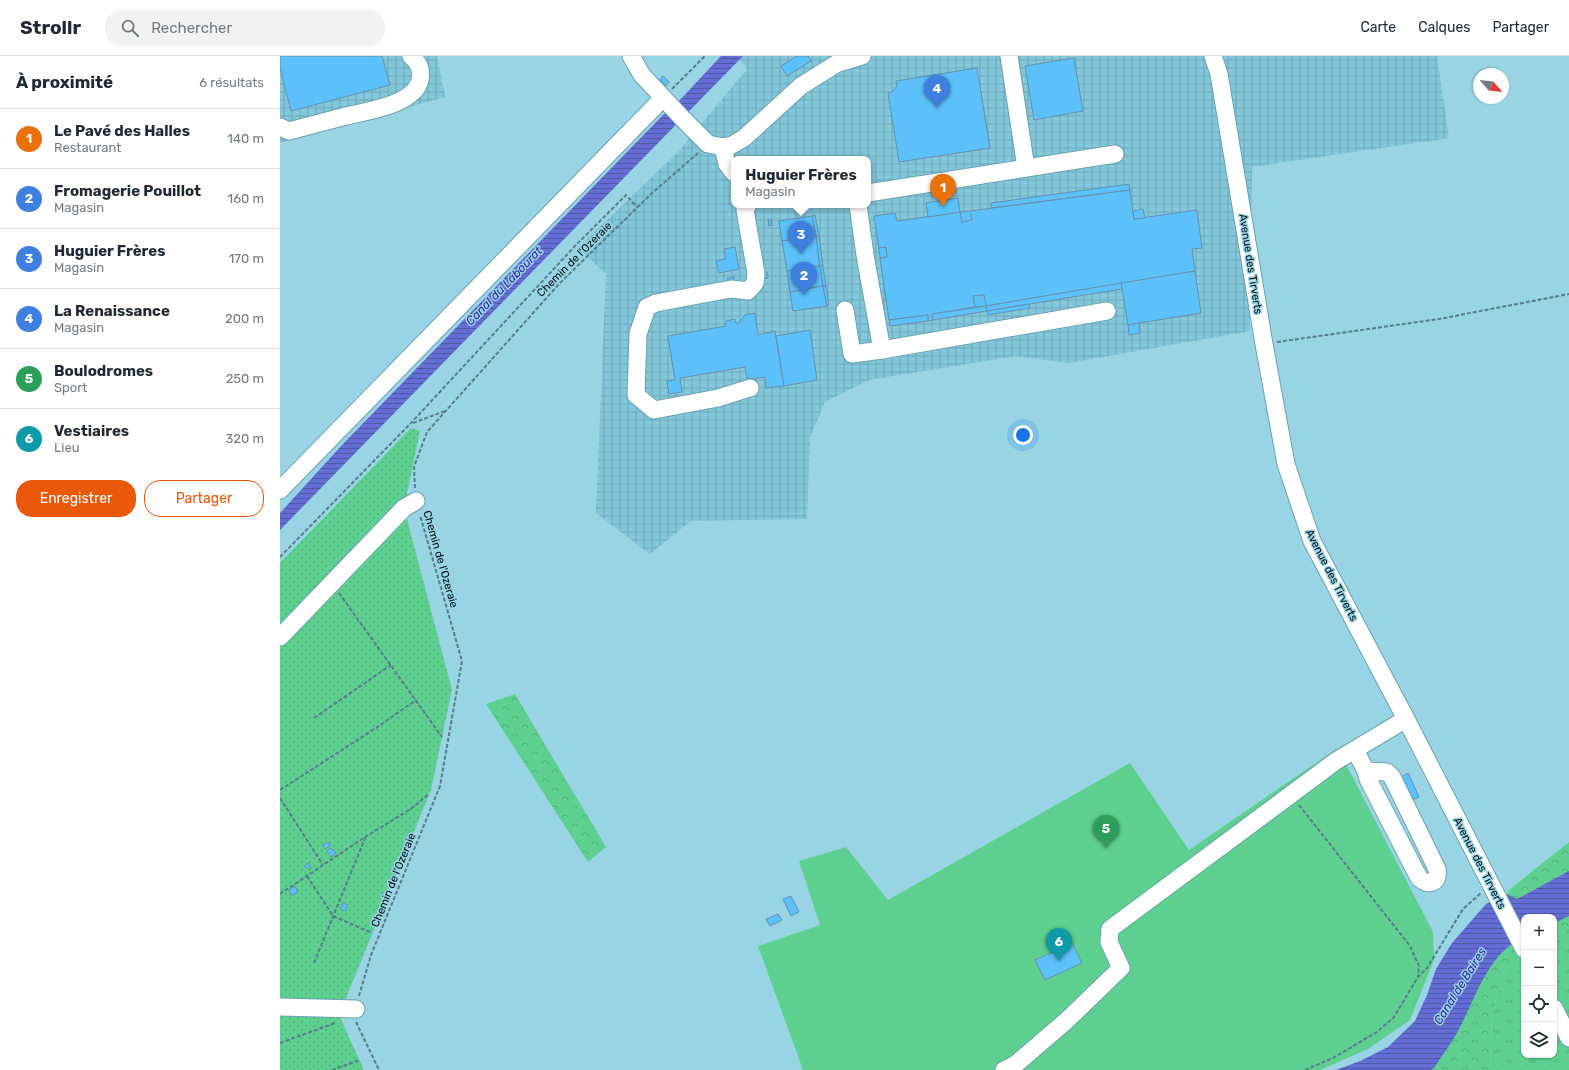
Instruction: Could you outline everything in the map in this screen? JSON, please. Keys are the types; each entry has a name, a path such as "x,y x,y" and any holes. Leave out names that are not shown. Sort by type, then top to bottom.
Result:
{"street":[{"path":"280,127 289,131 395,104 415,90 419,84 421,74 419,64 411,56"},
{"path":"631,56 642,74 666,102 683,119 716,145 731,169"},
{"path":"716,145 732,145 744,138 801,86 836,64 862,56"},
{"path":"1009,56 1026,168"},
{"name":"Avenue des Tirverts","path":"1213,56 1220,74 1264,344 1286,464 1312,541 1406,719 1521,943"},
{"name":"Avenue des Tirverts","path":"1220,74 1221,56"},
{"path":"280,490 666,102"},
{"path":"871,193 1115,154"},
{"path":"746,208 745,210 756,272 755,283 748,291 731,289 656,303 647,307 638,334 636,395 654,410 718,398 750,388"},
{"path":"858,208 865,255 882,350"},
{"path":"845,310 852,354 1107,311"},
{"path":"280,637 404,508 416,501"},
{"path":"1004,1070 1016,1064 1066,1021 1121,968 1109,942 1110,929 1337,760 1406,719"},
{"path":"1355,750 1366,771 1368,779 1419,878 1425,883 1431,883 1436,880 1438,875 1437,869 1392,777 1387,772 1366,771"},
{"path":"280,1007 356,1009"},
{"path":"1557,1014 1569,1038"}],"path":[{"path":"666,102 705,56"},
{"name":"Chemin de l'Ozeraie","path":"379,1070 356,1024 356,1009 370,955 440,786 462,661 416,501 414,466 428,432 559,284 637,207 716,145"},
{"path":"280,557 411,423 575,246 626,195 637,207"},
{"path":"1264,344 1439,319 1569,294"},
{"path":"411,423 446,411"},
{"path":"332,584 442,737"},
{"path":"314,718 391,665"},
{"path":"280,790 376,728 416,700"},
{"path":"280,894 366,836 412,808 429,794"},
{"path":"1291,794 1410,946 1420,966 1418,977"},
{"path":"280,798 324,865"},
{"path":"314,963 366,836"},
{"path":"306,876 333,916 372,933"},
{"path":"1305,1070 1333,1058 1377,1032 1394,1017 1418,977 1427,968 1463,909 1490,884"},
{"path":"280,1043 335,1023"},
{"path":"332,1070 360,1060"}],"shaded area":[{"path":"280,56 437,56 445,97 280,143"},
{"path":"737,56 1437,56 1449,138 1252,167 1250,331 1069,363 1016,356 869,380 825,402 810,437 807,519 691,521 650,554 596,513 606,274 578,248 678,152 747,69"}],"green space":[{"path":"411,428 420,431 404,508 452,690 431,790 339,1015 364,1070 280,1070 280,563"},
{"path":"515,694 606,847 588,862 486,704"},
{"path":"1336,749 1349,770 1433,932 1434,960 1410,1020 1368,1049 1320,1070 803,1070 758,946 820,925 799,861 846,847 888,900 1130,763 1189,850"},
{"path":"1569,842 1569,928 1557,935 1557,914 1521,914 1521,958 1504,970 1492,1015 1490,1070 1425,1070 1509,890"},
{"path":"1569,928 1569,1070 1490,1070 1492,1015 1504,970 1521,958 1521,1058 1557,1058 1557,935"}],"water":[{"name":"Canal du Labourat","path":"721,56 743,56 280,530 280,513 342,445 663,115 679,101"},
{"name":"Canal de Baires","path":"1569,871 1569,916 1557,922 1557,914 1521,914 1521,939 1511,944 1492,965 1484,977 1456,1034 1434,1068 1431,1070 1336,1070 1360,1061 1388,1047 1415,1021 1427,995 1436,969 1452,943 1486,904 1507,894 1517,899"}],"building":[{"path":"280,56 382,56 390,85 291,111 280,68"},
{"path":"797,56 808,56 811,61 787,76 781,66"},
{"path":"1074,58 1083,111 1034,120 1025,66"},
{"path":"977,68 990,148 899,162 888,93 892,92 897,86 896,81"},
{"path":"663,76 669,82 666,86 660,80"},
{"path":"1129,184 1130,190 991,208 991,203"},
{"path":"1130,190 1134,219 1197,210 1202,248 1192,249 1195,271 986,306 984,295 973,296 975,307 932,314 933,320 928,321 928,315 889,320 880,258 887,257 886,247 879,248 874,216 895,213 897,221 960,212 962,222 972,220 970,211"},
{"path":"958,198 960,212 928,217 926,203"},
{"path":"1143,209 1145,218 1134,219 1133,211"},
{"path":"970,211 972,220 962,222 960,212"},
{"path":"815,215 819,236 816,236 812,216"},
{"path":"812,216 816,236 782,241 779,221"},
{"path":"771,219 772,225 769,226 768,220"},
{"path":"816,236 820,266 787,271 782,241"},
{"path":"816,236 819,236 823,266 820,266"},
{"path":"735,247 739,269 719,273 716,261 726,259 724,249"},
{"path":"886,247 887,257 880,258 879,248"},
{"path":"820,266 823,286 790,292 787,271"},
{"path":"820,266 823,266 826,286 823,286"},
{"path":"1195,271 1201,313 1128,325 1121,283"},
{"path":"763,272 767,272 768,278 764,279"},
{"path":"734,277 734,281 728,282 727,279"},
{"path":"1121,283 1122,289 987,311 986,306"},
{"path":"823,286 827,306 793,311 790,292"},
{"path":"823,286 826,286 829,305 827,306"},
{"path":"984,295 986,306 975,307 973,296"},
{"path":"1029,304 1030,308 988,315 987,311"},
{"path":"986,306 987,311 933,320 932,314"},
{"path":"755,313 758,335 775,331 784,386 766,388 765,377 747,379 745,367 680,378 682,392 669,394 667,381 675,380 668,336 726,326 726,321 735,319 736,323 738,324 745,315"},
{"path":"928,315 928,321 890,326 889,320"},
{"path":"1139,323 1140,333 1129,335 1128,325"},
{"path":"810,330 817,380 784,386 776,336"},
{"path":"1408,773 1419,797 1410,801 1399,778"},
{"path":"328,842 330,846 325,849 322,845"},
{"path":"331,848 336,853 331,857 327,851"},
{"path":"308,863 311,868 309,869 304,866"},
{"path":"295,886 298,892 291,895 289,890"},
{"path":"791,896 799,912 791,916 783,899"},
{"path":"343,903 348,905 345,911 340,909"},
{"path":"778,914 782,920 770,926 766,919"},
{"path":"1072,943 1082,963 1045,980 1035,960"}],"place":[{"name":"La Renaissance","path":"937,108"},
{"name":"Le Pavé des Halles","path":"943,207"},
{"name":"Huguier Frères","path":"801,254"},
{"name":"Fromagerie Pouillot","path":"804,295"},
{"name":"Boulodromes","path":"1106,848"},
{"name":"Vestiaires","path":"1059,961"}]}
